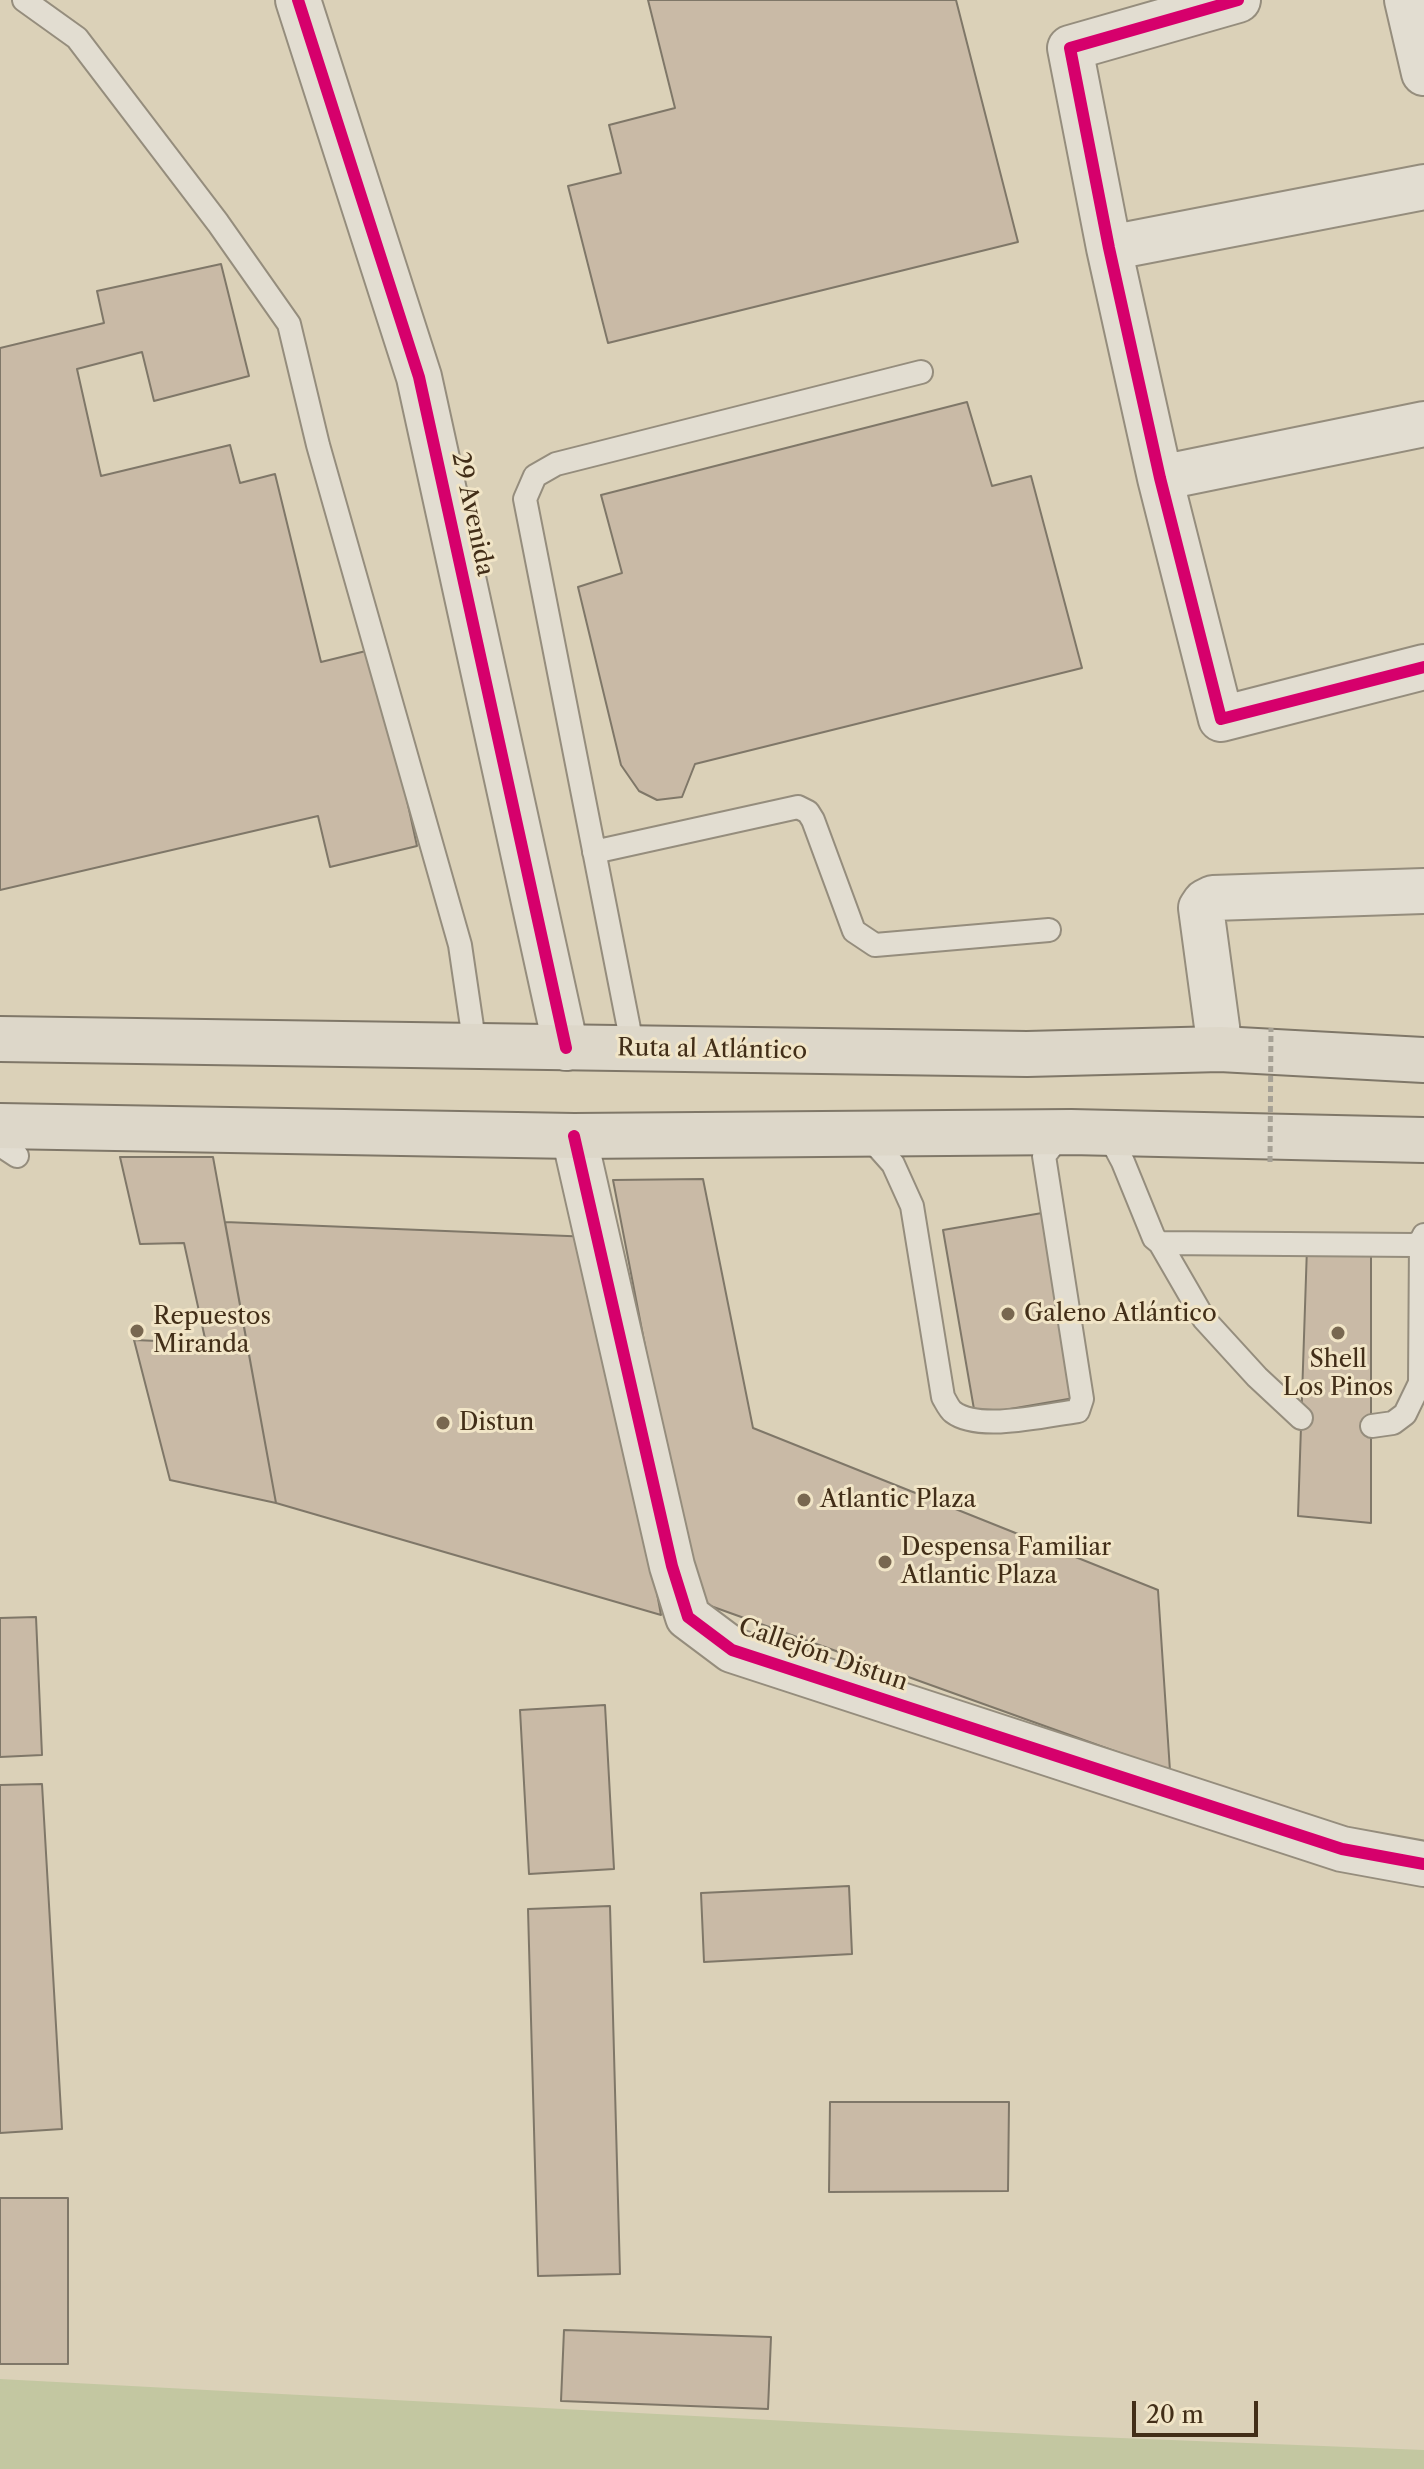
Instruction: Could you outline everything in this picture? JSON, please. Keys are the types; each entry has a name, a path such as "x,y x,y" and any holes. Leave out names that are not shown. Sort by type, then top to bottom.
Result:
{"highway":[{"name":"Ruta al Atlántico","path":"0,1039 1027,1054 1220,1049 1424,1060"},
{"path":"6,1142 1089,1132 1424,1140"}],"street":[{"name":"29 Avenida","path":"298,0 419,377 566,1048"},
{"path":"1238,0 1070,48 1109,248 1160,478 1221,719 1424,667"},
{"path":"1407,0 1424,73"},
{"path":"1109,248 1424,187"},
{"path":"1160,478 1424,424"},
{"path":"1220,1049 1201,908 1205,902 1213,898 1424,891"},
{"name":"Callejón Distun","path":"574,1136 672,1566 688,1617 732,1650 1342,1849 1424,1864"}],"lane":[{"path":"24,0 77,38 218,223 289,324 318,445 460,945 475,1047"},
{"path":"633,1049 525,499 535,476 556,464 921,372"},
{"path":"594,852 798,807 808,812 813,820 854,931 875,945 1049,930"},
{"path":"848,1133 877,1146 893,1164 912,1206 943,1397 951,1411 966,1420 986,1423 1078,1411 1082,1399 1044,1156 1056,1141 1089,1132 1123,1162 1154,1238 1160,1243 1204,1319 1257,1377 1301,1418"},
{"path":"1160,1243 1414,1245 1422,1238"},
{"path":"1372,1426 1393,1423 1405,1414 1420,1383 1422,1238"}],"path":[{"path":"1270,1162 1271,1028"}],"green space":[{"path":"0,2379 1070,2436 1424,2450 1424,2469 0,2469"}],"building":[{"path":"648,0 956,0 1018,242 608,343 568,186 621,173 609,125 675,108"},
{"path":"221,264 249,376 154,401 142,352 77,369 101,476 230,445 240,483 275,474 321,662 374,649 417,846 330,867 318,816 0,890 0,348 104,323 97,291"},
{"path":"967,402 992,486 1031,476 1082,668 695,764 682,797 657,800 639,791 621,765 578,587 622,573 601,495"},
{"path":"120,1157 213,1157 276,1503 170,1480 134,1340 206,1343 184,1243 140,1244"},
{"name":"Atlantic Plaza","path":"703,1179 753,1428 1158,1590 1170,1771 694,1600 613,1180"},
{"name":"Galeno Atlántico","path":"1042,1213 1074,1398 975,1415 943,1230"},
{"name":"Distun","path":"225,1222 592,1237 661,1615 276,1503"},
{"name":"Shell Los Pinos","path":"1307,1247 1371,1249 1371,1523 1298,1516"},
{"path":"36,1617 42,1755 0,1757 0,1618"},
{"path":"605,1705 614,1869 529,1874 520,1710"},
{"path":"42,1784 62,2129 0,2133 0,1785"},
{"path":"849,1886 852,1954 704,1962 701,1893"},
{"path":"610,1906 620,2274 538,2276 528,1909"},
{"path":"830,2102 1009,2102 1008,2191 829,2192"},
{"path":"0,2198 68,2198 68,2364 0,2364"},
{"path":"564,2330 771,2337 768,2409 561,2401"}],"cycle path":[{"path":"298,0 419,377 566,1048"},
{"path":"1238,0 1070,48 1109,248 1160,478 1221,719 1424,667"},
{"path":"574,1136 672,1566 688,1617 732,1650 1342,1849 1424,1864"}],"place":[{"name":"Galeno Atlántico","path":"1008,1314"},
{"name":"Repuestos Miranda","path":"137,1331"},
{"name":"Shell Los Pinos","path":"1338,1333"},
{"name":"Distun","path":"443,1423"},
{"name":"Atlantic Plaza","path":"804,1500"},
{"name":"Despensa Familiar Atlantic Plaza","path":"885,1562"}]}
